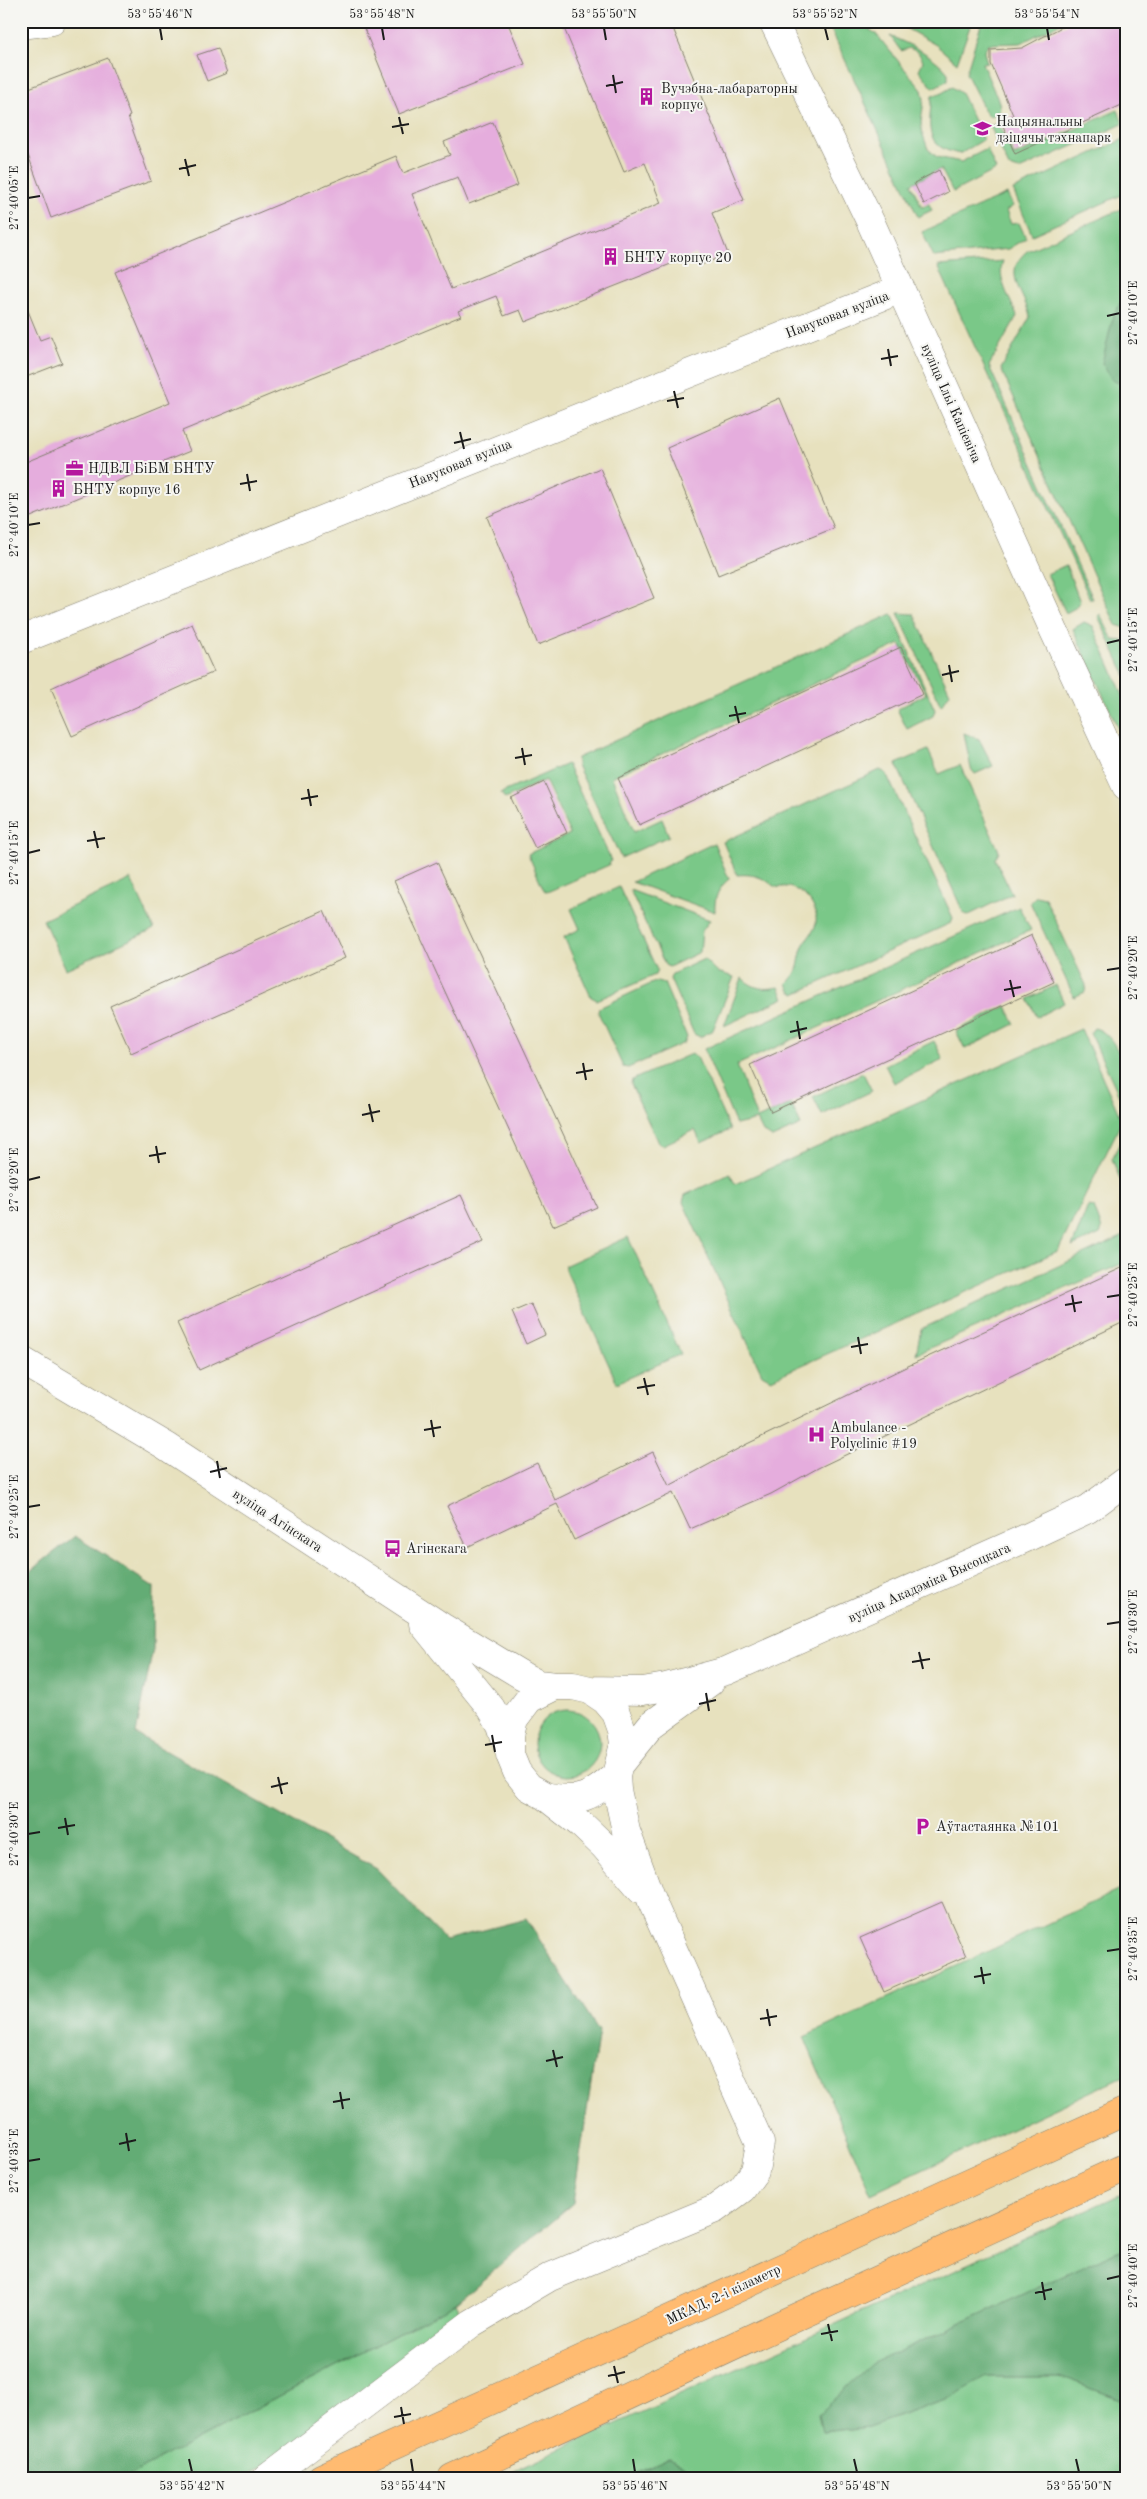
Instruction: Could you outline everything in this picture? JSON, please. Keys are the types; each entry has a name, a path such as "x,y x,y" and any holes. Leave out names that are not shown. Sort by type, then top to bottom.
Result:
{"highway":[{"name":"МКАД, 2-і кіламетр","path":"321,2478 1126,2111"},
{"path":"452,2478 773,2328 1126,2167"}],"street":[{"path":"21,25 52,21"},
{"name":"вуліца Ільі Капіевіча","path":"773,21 901,289 1054,631 1126,786"},
{"name":"Навуковая вуліца","path":"21,640 201,566 901,289"},
{"name":"вуліца Агінскага","path":"21,1360 166,1446 406,1603 523,1676 538,1684 555,1686"},
{"name":"вуліца Акадэміка Высоцкага","path":"726,1671 1088,1509 1126,1481"},
{"name":"вуліца Агінскага","path":"406,1603 491,1708 501,1725 510,1755"},
{"path":"652,1902 604,1846 545,1796 529,1787 517,1772 510,1755 510,1735 514,1718 529,1699 555,1686 573,1686 590,1690 634,1691 666,1687 726,1671"},
{"path":"545,1796 563,1800 580,1799 597,1792 619,1769 651,1725 726,1671"},
{"path":"268,2478 472,2322 550,2277 715,2209 742,2189 755,2171 760,2143 652,1902 626,1831 617,1790 624,1744 620,1722 605,1700 590,1690"}],"green space":[{"path":"827,21 858,21 876,34 922,90 924,99 921,123 923,135 928,149 937,157 961,162 987,149 996,170 953,192 941,169 911,184 922,207 929,204 932,210 918,217"},
{"path":"893,21 972,21 957,63 936,45"},
{"path":"982,21 1065,21 1021,43 988,44 984,52 987,62 982,63 999,102 1000,110 992,116 987,115 966,73"},
{"path":"890,36 914,47 936,61 948,73 948,80 933,88 919,70 923,61 918,52 909,48 901,51"},
{"path":"952,87 961,93 983,140 960,154 948,151 940,146 931,134 930,126 932,96"},
{"path":"1118,110 1123,124 1019,170 1009,167 990,126 998,123 1014,156"},
{"path":"1126,138 1126,193 1032,235 1013,190"},
{"path":"1007,194 1013,206 1006,211 1011,224 1019,223 1026,238 1008,249 934,257 922,232"},
{"path":"1126,207 1126,628 1116,625 1001,369 1030,317 1016,283 1016,267 1019,259 1027,251"},
{"path":"1003,261 1001,275 1017,316 989,366 1093,599 1090,599 938,266"},
{"path":"1126,292 1126,386 1112,380 1102,363 1113,317"},
{"path":"1126,436 1126,470 1122,440"},
{"path":"1126,470 1126,489 1120,483"},
{"path":"1066,565 1080,602 1077,607 1066,613 1047,574"},
{"path":"898,613 914,614 950,693 941,706"},
{"path":"892,614 935,710 933,716 907,729 897,709 926,694 900,644 612,777 634,832 662,819 669,836 621,858 577,765 577,758"},
{"path":"1100,614 1113,640 1126,641 1126,676 1098,616"},
{"path":"1084,622 1093,626 1126,702 1126,746 1073,629"},
{"path":"964,733 979,739 993,766 975,774 971,769"},
{"path":"928,750 939,774 960,765 999,851 995,859 1012,894 969,915 964,914 896,764"},
{"path":"567,764 611,860 609,865 547,892 544,890 528,854 570,834 545,780 505,799 501,793"},
{"path":"880,770 886,773 953,918 951,923 795,994 790,991 787,983 797,971 803,946 815,926 815,910 808,899 799,891 786,887 776,887 756,876 737,875 723,842"},
{"path":"714,843 729,879 722,886 718,894 715,902 715,912 632,882"},
{"path":"131,879 154,929 66,969 43,920"},
{"path":"619,887 657,970 655,975 597,1000 591,997 564,937 580,929 571,909"},
{"path":"630,890 710,920 702,931 700,952 669,967 665,965"},
{"path":"1036,896 1045,898 1086,985 1085,992 1074,997 1030,902"},
{"path":"1019,907 1031,930 737,1065 757,1119 791,1104 801,1125 772,1138 763,1132 757,1120 736,1125 704,1049"},
{"path":"704,959 717,972 734,977 713,1030 700,1037 694,1034 670,979 672,974"},
{"path":"742,978 759,988 779,987 784,998 724,1026"},
{"path":"657,981 664,983 687,1037 684,1043 628,1068 623,1067 598,1012 599,1008"},
{"path":"1056,985 1064,1003 1037,1017 1028,999"},
{"path":"1006,1006 1015,1024 965,1049 956,1031"},
{"path":"1094,1028 1106,1034 1122,1060 1127,1078 1126,1110 1090,1033"},
{"path":"1081,1029 1122,1121 1058,1251 771,1379 762,1374 683,1202 685,1195 730,1174 735,1184"},
{"path":"934,1041 943,1059 894,1083 885,1065"},
{"path":"691,1054 697,1057 730,1130 701,1143 695,1130 663,1145 658,1143 631,1084 632,1080"},
{"path":"863,1073 872,1091 822,1115 813,1097"},
{"path":"1126,1130 1126,1194 1112,1159"},
{"path":"1088,1206 1094,1207 1102,1229 1100,1234 1072,1247"},
{"path":"1126,1235 1126,1262 916,1354 921,1329"},
{"path":"628,1237 681,1354 617,1383 564,1266"},
{"path":"75,1536 154,1587 153,1649 136,1734 377,1869 445,1940 526,1919 599,2031 573,2203 456,2303 124,2478 21,2478 21,1578"},
{"path":"567,1710 580,1712 595,1725 598,1730 600,1743 598,1756 585,1771 580,1774 567,1776 554,1774 539,1761 536,1756 534,1743 536,1730 549,1715 554,1712"},
{"path":"1126,1887 1126,2075 871,2194 804,2037"},
{"path":"1126,2192 1126,2247 872,2364 822,2432 868,2427 945,2400 985,2377 1059,2377 1126,2401 1126,2478 708,2478 669,2458 627,2478 497,2478"},
{"path":"1126,2247 1126,2401 1059,2377 986,2377 945,2400 868,2427 822,2432 818,2414 872,2364"},
{"path":"456,2303 462,2314 281,2457 241,2478 124,2478"},
{"path":"669,2458 708,2478 627,2478"}],"building":[{"path":"361,21 507,21 525,64 399,114"},
{"path":"561,21 670,21 744,200 712,213 728,254 701,265 696,254 525,322 520,310 504,316 496,296 458,311 461,316 182,431 190,451 21,521 21,464 170,402 115,272 396,156 403,173 450,155 444,142 493,122 518,185 469,204 458,177 412,194 451,289 661,203 645,163 624,172"},
{"path":"1073,21 1126,21 1126,103 1015,154 1001,121 1013,115 991,64 991,50 1022,48"},
{"path":"218,48 227,73 207,81 197,55"},
{"path":"108,58 130,116 128,117 151,181 51,218 28,155 21,158 21,91"},
{"path":"939,170 948,192 924,204 914,183"},
{"path":"22,296 40,340 51,336 62,363 21,379"},
{"path":"780,398 834,528 718,575 667,448"},
{"path":"600,468 654,598 538,645 487,517"},
{"path":"192,624 214,672 72,736 51,688"},
{"path":"901,647 923,694 639,825 618,778"},
{"path":"544,782 567,833 535,848 511,798"},
{"path":"437,862 597,1207 553,1226 394,881"},
{"path":"324,911 345,958 131,1053 110,1006"},
{"path":"1032,935 1054,982 771,1112 750,1065"},
{"path":"461,1195 483,1242 199,1370 177,1323"},
{"path":"1126,1266 1126,1321 818,1468 771,1494 690,1529 673,1493 574,1540 557,1504 467,1547 447,1506 537,1463 555,1500 653,1452 669,1486 747,1444 908,1366"},
{"path":"531,1304 545,1335 526,1344 512,1312"},
{"path":"942,1902 966,1956 884,1992 860,1938"}],"place":[{"name":"Вучэбна-лабараторны корпус","path":"647,96"},
{"name":"Нацыянальны дзіцячы тэхнапарк","path":"982,129"},
{"name":"БНТУ корпус 20","path":"610,257"},
{"name":"НДВЛ БіБМ БНТУ","path":"74,468"},
{"name":"БНТУ корпус 16","path":"59,489"},
{"name":"Ambulance - Polyclinic #19","path":"816,1435"},
{"name":"Агінскага","path":"392,1548"},
{"name":"Аўтастаянка №101","path":"922,1826"}]}
